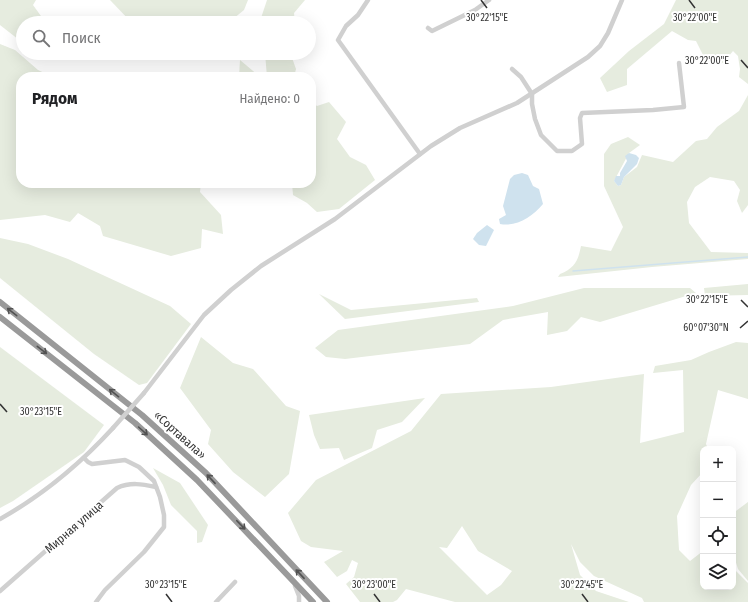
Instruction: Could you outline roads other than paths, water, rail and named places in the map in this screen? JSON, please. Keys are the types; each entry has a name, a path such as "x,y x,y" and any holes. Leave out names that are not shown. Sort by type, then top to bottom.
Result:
{"highway":[{"name":"«Сортавала»","path":"0,302 142,415 206,473 327,602"},
{"name":"«Сортавала»","path":"0,317 141,428 197,480 313,602"}],"street":[{"path":"368,0 358,15 346,26 338,40 420,154"},
{"path":"428,28 432,31 475,10 488,0"},
{"path":"0,519 41,494 84,458 144,393 204,315 231,290 261,266 335,219 420,154 455,131 504,110 575,67 600,46 608,33 622,0"},
{"path":"512,69 521,77 532,94 535,119 541,135 557,151 572,151 582,144 580,118 582,113 684,107 679,63"},
{"path":"84,458 92,464 125,460 139,467 154,481 160,497 164,515 164,527 144,552 105,590 96,602"},
{"name":"Мирная улица","path":"0,591 117,488 124,485 134,484 156,487"},
{"path":"289,576 300,596 299,602"},
{"path":"216,602 235,582"}],"water":[{"path":"629,153 636,155 639,158 637,164 624,177 621,185 618,186 614,181 616,176 620,176 620,173 627,161 625,156"},
{"path":"522,173 528,175 533,186 539,189 543,204 524,220 506,225 500,224 499,219 506,215 503,206 510,179 514,175"},
{"path":"487,225 494,230 486,246 479,245 473,239 477,233"}],"waterway":[{"path":"573,271 748,257"}]}
